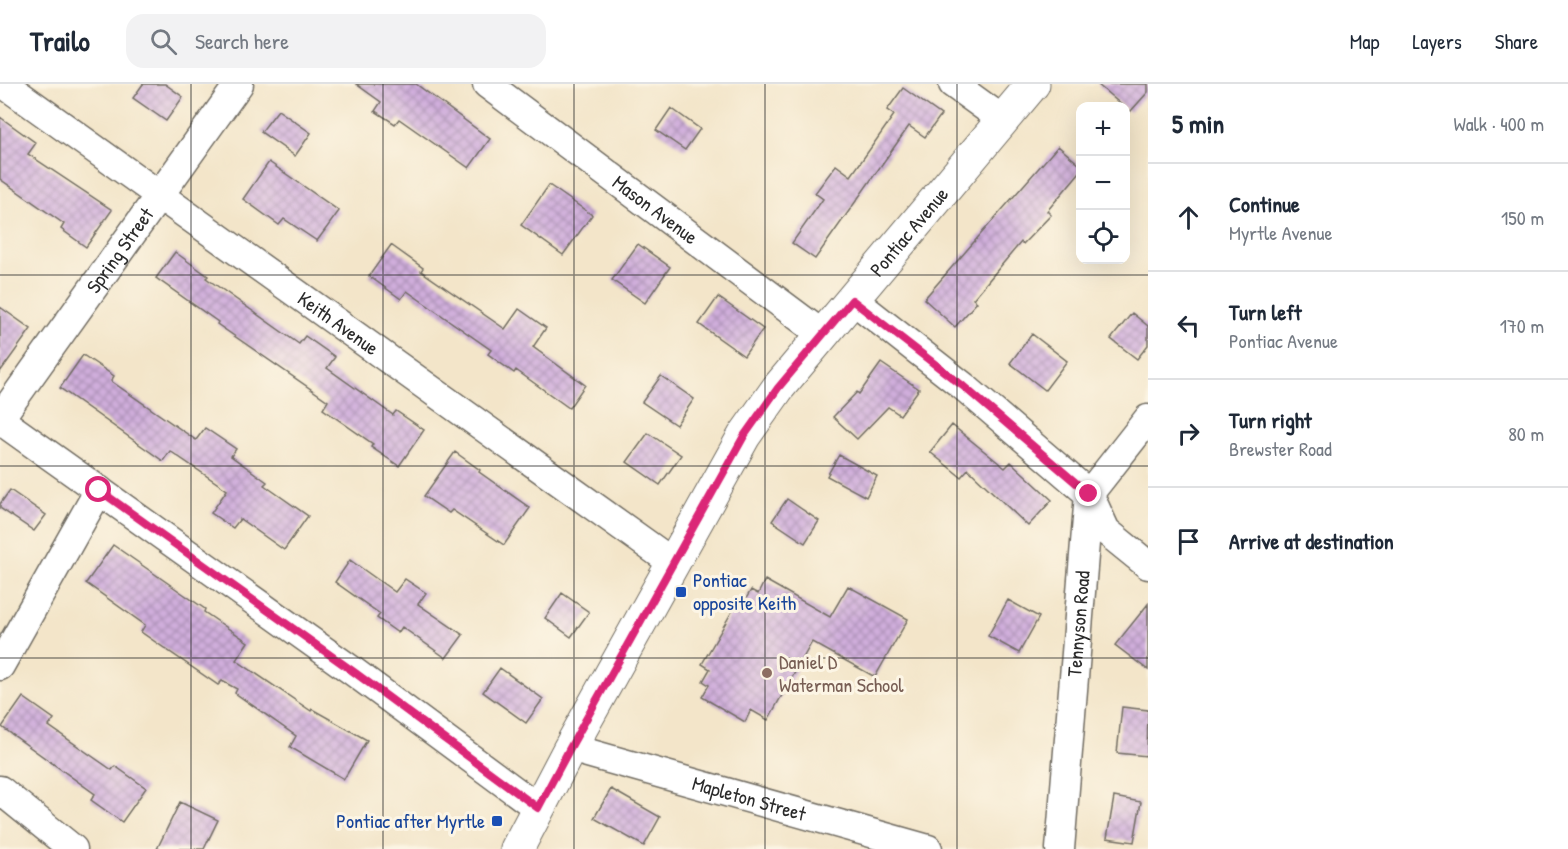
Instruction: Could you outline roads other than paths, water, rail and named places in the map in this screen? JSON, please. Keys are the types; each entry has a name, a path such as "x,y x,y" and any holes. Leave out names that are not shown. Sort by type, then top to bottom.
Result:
{"main road":[{"name":"Pontiac Avenue","path":"517,849 570,748 744,436 778,388 1034,84"}],"street":[{"name":"Keith Avenue","path":"4,84 673,563"},
{"name":"Spring Street","path":"0,419 239,84"},
{"name":"Mason Avenue","path":"487,84 823,335"},
{"path":"953,84 1003,120"},
{"path":"852,300 963,386 1089,494 1106,531 1148,565"},
{"path":"0,419 354,672 538,808"},
{"path":"1089,494 1148,419"},
{"path":"0,666 99,490"},
{"name":"Tennyson Road","path":"1060,849 1089,494"},
{"name":"Mapleton Street","path":"570,748 928,849"},
{"path":"0,790 73,849"}],"place":[{"name":"Pontiac opposite Keith","path":"681,592"},
{"name":"Daniel D Waterman School","path":"767,673"},
{"name":"Pontiac after Myrtle","path":"497,821"}]}
